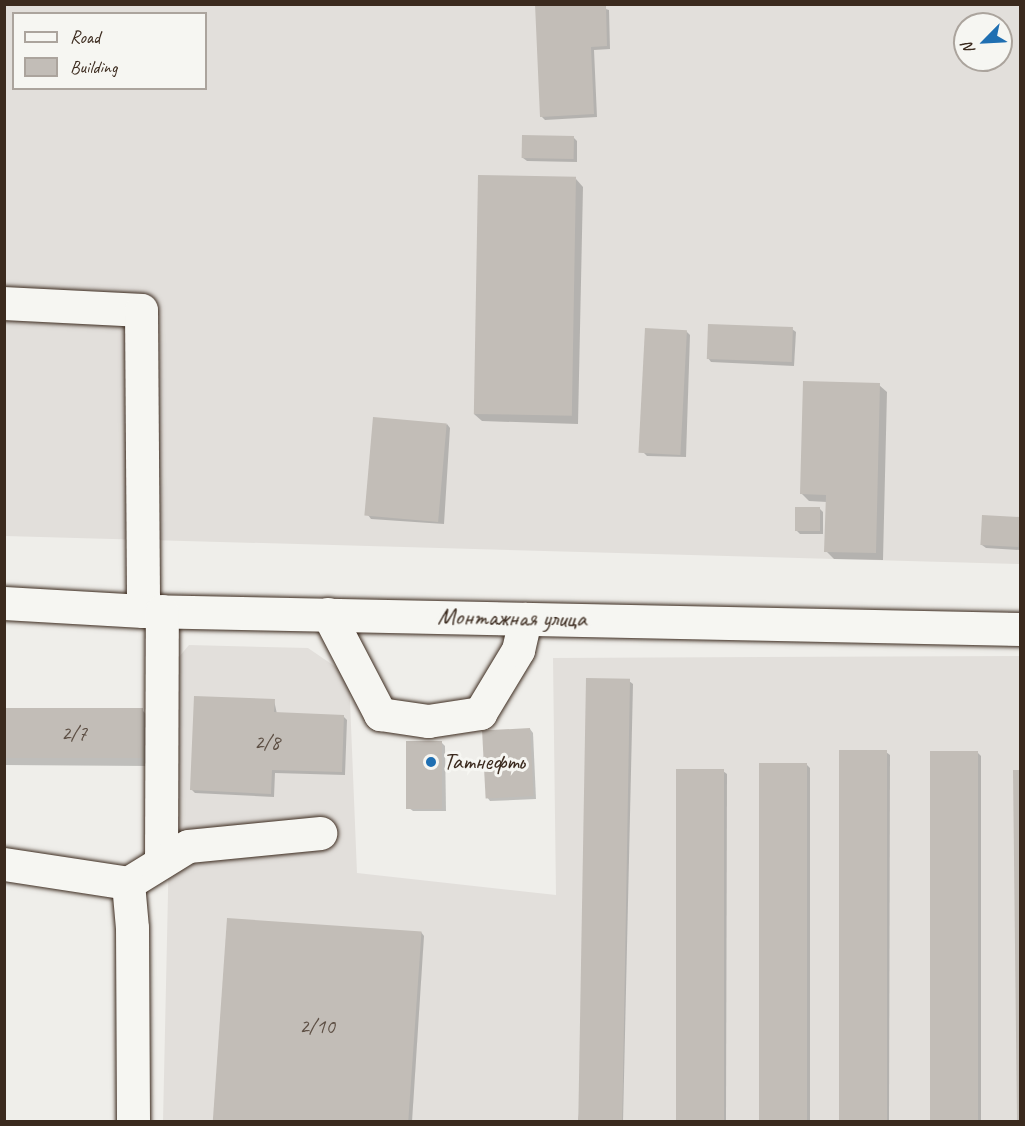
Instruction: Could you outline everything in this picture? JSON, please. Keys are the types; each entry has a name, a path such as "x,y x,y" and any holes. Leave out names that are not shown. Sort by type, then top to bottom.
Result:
{"street":[{"path":"4,303 141,310 161,862"},
{"name":"Монтажная улица","path":"4,603 153,611 1020,629"},
{"path":"328,614 380,714 428,722 480,713 518,650 525,619"},
{"path":"4,864 128,883 188,846 320,833"},
{"path":"128,883 132,928 134,1122"}],"shaded area":[{"path":"5,5 1020,5 1020,564 5,536"},
{"path":"189,645 308,648 349,676 357,873 556,895 553,658 1020,656 1020,1121 163,1122 173,664"}],"building":[{"path":"535,4 606,5 607,46 591,47 594,114 540,117"},
{"path":"522,135 574,136 574,159 522,158"},
{"path":"478,175 576,177 572,416 474,414"},
{"path":"708,324 793,327 792,362 707,359"},
{"path":"645,328 687,330 680,455 638,453"},
{"path":"803,381 880,383 876,553 824,552 826,495 800,494"},
{"path":"373,417 447,423 438,522 364,516"},
{"path":"795,507 820,507 820,531 795,531"},
{"path":"982,515 1020,517 1018,547 980,545"},
{"path":"586,678 630,679 622,1122 578,1122"},
{"path":"194,696 275,699 274,712 344,715 342,772 272,770 271,794 190,790"},
{"path":"4,708 143,708 143,758 4,758"},
{"path":"530,728 534,796 486,798 482,731"},
{"path":"406,741 442,741 442,809 406,809"},
{"path":"839,750 887,750 887,1122 839,1122"},
{"path":"930,751 978,751 978,1122 930,1122"},
{"path":"759,763 807,763 807,1122 759,1122"},
{"path":"676,769 724,769 724,1122 676,1122"},
{"path":"1013,770 1020,770 1020,1122 1017,1122"},
{"path":"227,918 422,932 408,1122 213,1122"}],"place":[{"name":"Татнефть","path":"431,762"}]}
